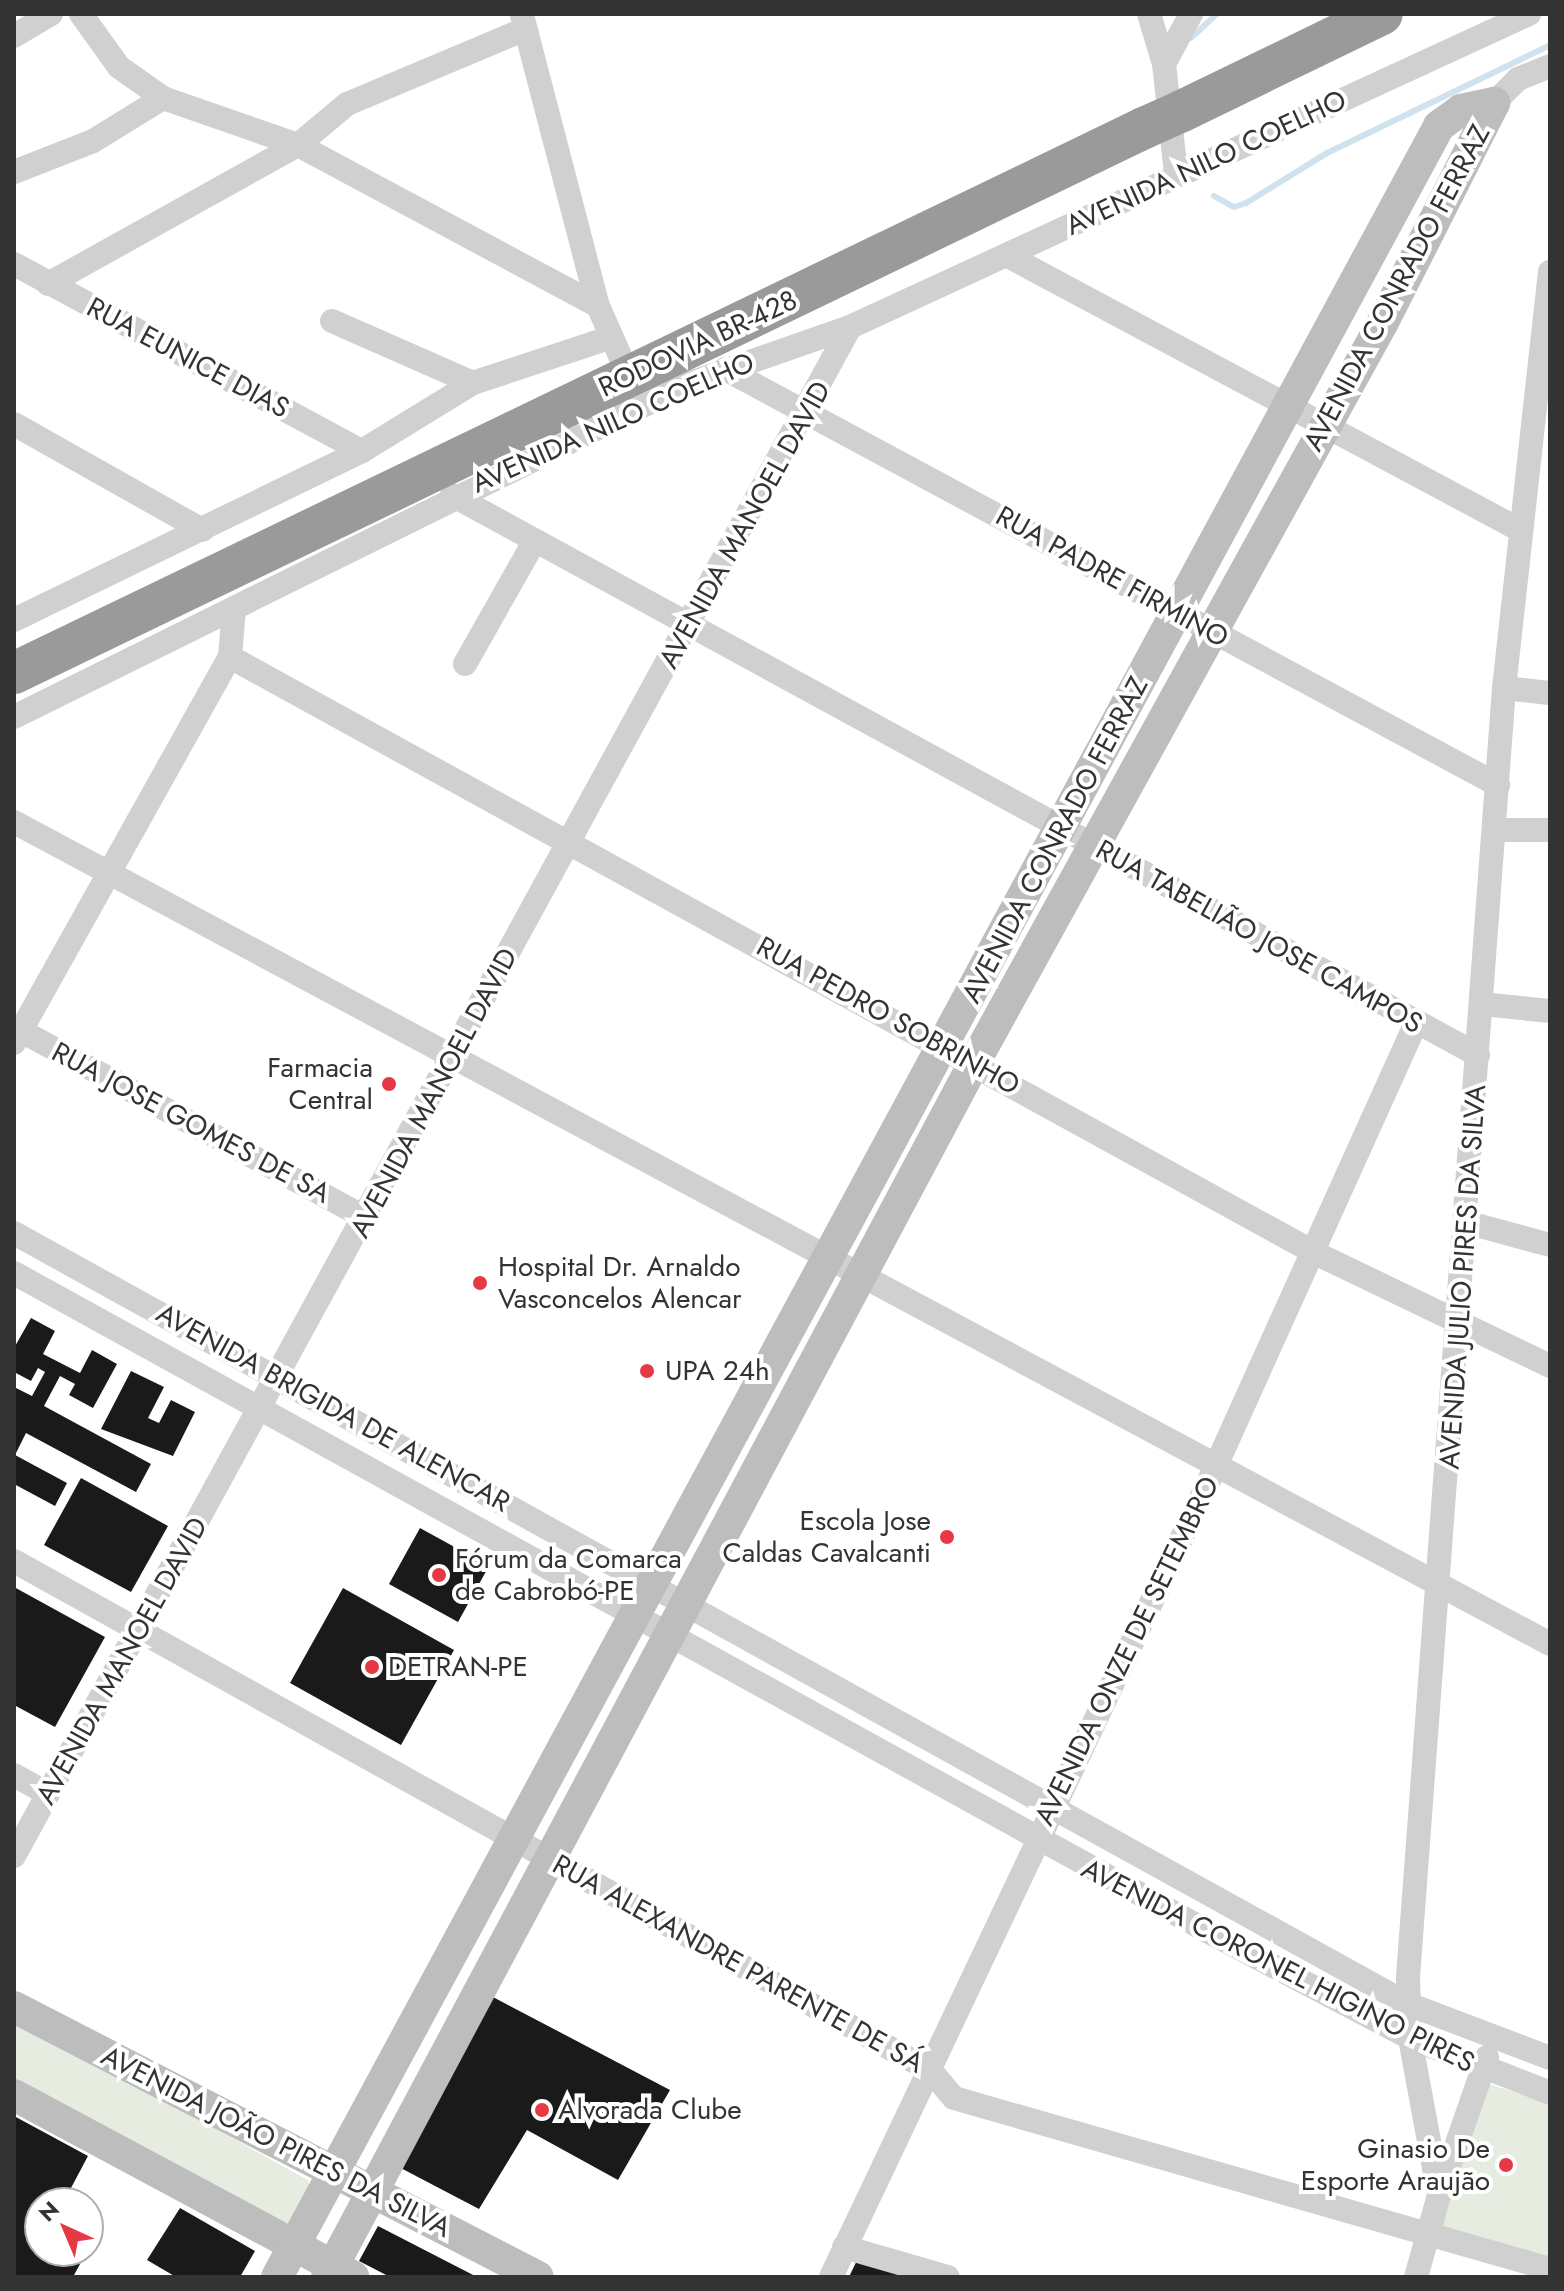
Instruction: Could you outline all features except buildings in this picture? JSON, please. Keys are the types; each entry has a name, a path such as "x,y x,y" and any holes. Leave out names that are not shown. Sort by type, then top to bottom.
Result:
{"highway":[{"name":"RODOVIA BR-428","path":"14,673 1382,14"}],"street":[{"path":"14,36 51,14"},
{"path":"81,14 119,67 163,98 298,145 598,306"},
{"path":"1149,14 1164,64 1176,174"},
{"path":"1164,64 1191,14"},
{"name":"AVENIDA NILO COELHO","path":"14,717 452,495 725,369 850,327 1008,256 1176,174 1529,14"},
{"path":"48,284 298,145 347,104 524,21 598,306 629,376"},
{"path":"1494,103 1518,79 1550,66"},
{"path":"14,172 93,141 163,98"},
{"name":"AVENIDA CONRADO FERRAZ","path":"277,2277 1062,830 1439,126 1461,110 1494,103"},
{"name":"AVENIDA CONRADO FERRAZ","path":"338,2273 373,2190 455,2026 862,1281 974,1063 1406,277 1494,103"},
{"path":"1008,256 1327,423 1520,530"},
{"path":"1369,259 1406,277"},
{"name":"RUA EUNICE DIAS","path":"14,264 362,451"},
{"name":"AVENIDA JULIO PIRES DA SILVA","path":"1416,2277 1439,2195 1410,2038 1408,2004 1469,1223 1504,688 1520,530 1544,358 1550,272"},
{"path":"332,321 473,383"},
{"name":"AVENIDA MANOEL DAVID","path":"14,1856 140,1634 451,1059 809,412 850,327"},
{"path":"14,620 362,451 473,383 612,337"},
{"name":"RUA PADRE FIRMINO","path":"725,369 1498,785"},
{"path":"14,424 202,530"},
{"name":"RUA TABELIÃO JOSE CAMPOS","path":"452,495 1478,1055"},
{"path":"465,664 534,542"},
{"path":"16,1034 110,874 230,657 234,608"},
{"name":"RUA PEDRO SOBRINHO","path":"230,657 974,1063 1313,1252 1461,1317 1550,1366"},
{"path":"1504,688 1550,693"},
{"path":"1118,725 1151,743"},
{"path":"14,822 827,1263 1550,1644"},
{"path":"1496,830 1550,830"},
{"path":"997,950 1029,964"},
{"path":"1482,1004 1550,1011"},
{"name":"AVENIDA ONZE DE SETEMBRO","path":"831,2277 1215,1468 1416,1023"},
{"name":"RUA JOSE GOMES DE SA","path":"16,1034 367,1219"},
{"path":"885,1155 919,1170"},
{"path":"1469,1223 1550,1245"},
{"name":"AVENIDA BRIGIDA DE ALENCAR","path":"14,1233 653,1582"},
{"name":"AVENIDA BRIGIDA DE ALENCAR","path":"14,1273 636,1614"},
{"path":"88,1313 104,1284"},
{"path":"739,1427 772,1442"},
{"path":"482,1531 498,1498"},
{"name":"RUA ALEXANDRE PARENTE DE SÁ","path":"14,1561 140,1634 931,2071 954,2098 1431,2232 1550,2269"},
{"name":"AVENIDA CORONEL HIGINO PIRES","path":"653,1582 863,1703 1408,2004 1493,2040 1550,2058"},
{"name":"AVENIDA CORONEL HIGINO PIRES","path":"636,1614 1036,1840 1410,2038 1482,2072 1550,2093"},
{"path":"847,1732 863,1703"},
{"path":"573,1730 608,1745"},
{"path":"14,1775 47,1793"},
{"path":"1218,1937 1232,1906"},
{"name":"AVENIDA JOÃO PIRES DA SILVA","path":"14,2007 336,2170 538,2277"},
{"path":"423,2011 455,2026"},
{"path":"1439,2195 1493,2040"},
{"path":"14,2095 295,2244 338,2273"},
{"path":"844,2247 948,2277"}],"shaded area":[{"path":"14,2018 308,2180 312,2196 298,2220 282,2224 14,2080"},
{"name":"Ginasio De Esporte Araujão","path":"1489,2084 1550,2103 1550,2262 1440,2227"}],"waterway":[{"path":"1191,38 1217,14"},
{"path":"1214,196 1234,207 1246,203 1327,153 1550,45"}],"place":[{"name":"Farmacia Central","path":"389,1084"},
{"name":"Hospital Dr. Arnaldo Vasconcelos Alencar","path":"480,1283"},
{"name":"UPA 24h","path":"647,1371"},
{"name":"Escola Jose Caldas Cavalcanti","path":"947,1537"},
{"name":"Fórum da Comarca de Cabrobó-PE","path":"439,1575"},
{"name":"DETRAN-PE","path":"372,1667"},
{"name":"Alvorada Clube","path":"542,2110"},
{"name":"Ginasio De Esporte Araujão","path":"1506,2165"}]}
